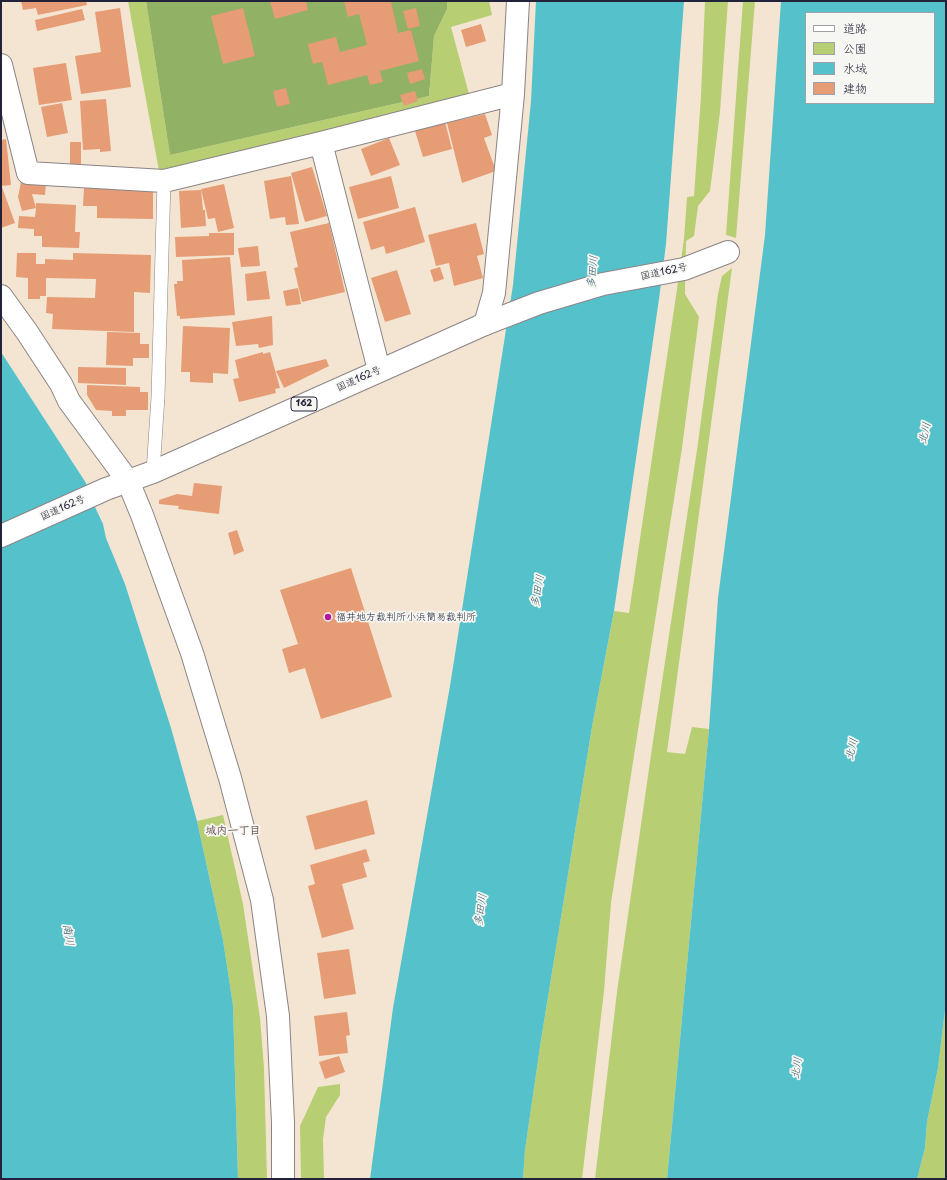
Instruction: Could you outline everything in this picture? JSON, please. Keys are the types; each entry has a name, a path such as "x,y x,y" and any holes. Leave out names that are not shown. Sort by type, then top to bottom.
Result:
{"main road":[{"path":"493,321 494,293 513,94 518,1"},
{"path":"1,65 28,173 164,181 513,94"},
{"path":"321,143 379,370"},
{"name":"国道162号","path":"1,536 106,488 153,472 379,370 539,303 603,284 684,269 728,252"},
{"path":"1,296 36,345 61,384 69,401 128,481 142,515 192,653 230,778 262,900 278,1016 283,1123 283,1179"}],"lane":[{"path":"153,472 158,397 164,181"}],"green space":[{"path":"128,1 146,1 170,155 429,96 434,36 447,9 447,1 489,1 492,15 451,27 469,94 200,163 159,171"},
{"path":"146,1 447,1 447,9 434,36 429,96 170,155"},
{"path":"705,1 728,1 720,112 710,191 698,206 694,236 686,241 685,294 699,317 682,448 611,903 604,991 582,1179 523,1179 525,1150 541,1040 592,727 614,611 629,613 684,239 687,197 694,196 701,96"},
{"path":"743,1 755,1 736,238 726,235"},
{"path":"732,268 667,752 685,754 692,727 709,729 667,1179 595,1179 617,992 697,450 718,294 722,276"},
{"path":"223,815 243,904 260,1018 264,1068 267,1179 238,1179 233,1005 223,940 197,821"},
{"path":"946,1002 946,1179 917,1179 925,1148 927,1122 938,1068"},
{"path":"340,1084 340,1095 326,1117 323,1139 324,1179 301,1179 300,1126 318,1087"}],"water":[{"name":"多田川","path":"536,1 684,1 666,244 659,299 614,611 592,727 541,1040 525,1150 523,1179 370,1179 393,1008 450,686 513,285 531,101"},
{"name":"北川","path":"781,1 946,1 946,1002 938,1068 927,1122 925,1148 917,1179 667,1179 709,729 718,598 765,235"},
{"name":"南川","path":"1,352 86,483 125,584 171,728 197,821 223,940 233,1005 238,1179 1,1179"}],"building":[{"path":"21,1 86,1 87,5 38,15 36,8 23,10"},
{"path":"270,1 306,1 308,10 275,19"},
{"path":"344,1 391,1 398,33 411,30 419,61 380,71 383,82 370,85 367,75 328,85 322,62 313,64 308,44 336,37 340,52 367,45 359,14 348,17"},
{"path":"120,8 131,87 81,94 75,56 101,52 95,12"},
{"path":"243,8 255,56 223,64 211,16"},
{"path":"416,8 420,26 408,29 403,11"},
{"path":"82,9 85,20 37,31 35,20"},
{"path":"481,24 486,41 466,47 461,30"},
{"path":"66,63 72,100 39,105 33,68"},
{"path":"422,69 425,79 410,84 407,73"},
{"path":"286,88 290,104 277,107 273,91"},
{"path":"415,91 418,101 404,106 400,95"},
{"path":"106,99 111,151 100,152 100,149 83,150 80,101"},
{"path":"62,103 68,133 47,137 41,107"},
{"path":"485,114 492,135 484,138 496,171 462,183 447,123"},
{"path":"445,122 452,149 423,157 415,131"},
{"path":"389,138 400,165 371,176 361,149"},
{"path":"6,139 11,185 1,186 1,140"},
{"path":"70,142 81,142 81,164 70,165"},
{"path":"312,167 327,216 305,222 291,173"},
{"path":"291,176 299,224 286,225 285,217 270,219 264,181"},
{"path":"391,176 399,208 358,219 349,187"},
{"path":"21,182 46,183 45,195 32,194 36,208 22,211 18,197"},
{"path":"224,184 234,228 218,232 215,218 208,219 201,189"},
{"path":"1,187 15,223 1,228"},
{"path":"84,188 153,190 153,219 97,218 97,206 83,206"},
{"path":"201,190 203,210 205,210 206,226 181,228 179,191"},
{"path":"36,203 76,205 75,232 80,232 79,248 42,247 42,236 34,236 34,229 18,228 19,216 35,217"},
{"path":"415,207 425,242 386,254 384,246 371,250 363,222"},
{"path":"329,223 345,292 302,302 294,268 298,267 290,232"},
{"path":"476,223 484,254 477,256 483,278 454,286 449,263 436,266 428,235"},
{"path":"209,233 234,233 234,255 176,257 175,237 209,236"},
{"path":"258,246 260,266 241,267 238,248"},
{"path":"17,253 36,253 36,264 45,264 45,259 73,260 73,253 151,255 150,293 134,292 134,332 52,329 53,314 46,313 47,297 95,298 96,279 46,278 46,296 40,296 40,299 28,299 28,278 16,277"},
{"path":"230,257 235,315 180,319 180,316 177,316 174,284 177,284 177,281 183,281 182,260"},
{"path":"440,267 444,279 434,282 430,270"},
{"path":"397,270 411,314 385,322 371,278"},
{"path":"266,271 270,299 247,301 245,274"},
{"path":"298,288 301,304 286,306 283,291"},
{"path":"272,316 273,345 259,348 258,344 236,346 232,322"},
{"path":"183,326 230,328 228,374 213,373 213,383 190,382 190,372 181,372"},
{"path":"107,332 140,333 140,344 149,344 149,358 133,358 133,366 106,365"},
{"path":"263,352 263,354 270,352 280,388 275,389 276,393 239,402 233,379 239,378 235,360"},
{"path":"326,359 329,366 284,388 276,371"},
{"path":"78,367 126,368 126,385 78,383"},
{"path":"87,385 140,387 140,392 148,392 148,410 126,410 126,416 112,416 112,411 96,410 87,395"},
{"path":"194,483 222,486 219,514 178,509 179,506 159,504 159,500 177,494 192,496"},
{"path":"237,530 244,551 234,555 228,533"},
{"name":"福井地方裁判所小浜簡易裁判所","path":"351,568 392,697 321,719 305,668 289,673 282,649 298,644 280,590"},
{"path":"367,800 375,834 315,850 306,816"},
{"path":"366,849 370,861 363,863 367,877 342,884 354,929 322,938 308,886 315,884 310,865"},
{"path":"349,949 356,994 324,999 317,953"},
{"path":"347,1012 350,1035 346,1036 348,1053 319,1056 314,1016"},
{"path":"339,1056 345,1072 325,1079 319,1062"}],"place":[{"name":"福井地方裁判所小浜簡易裁判所","path":"328,617"}],"district":[{"name":"城内一丁目","path":"233,831"}]}
